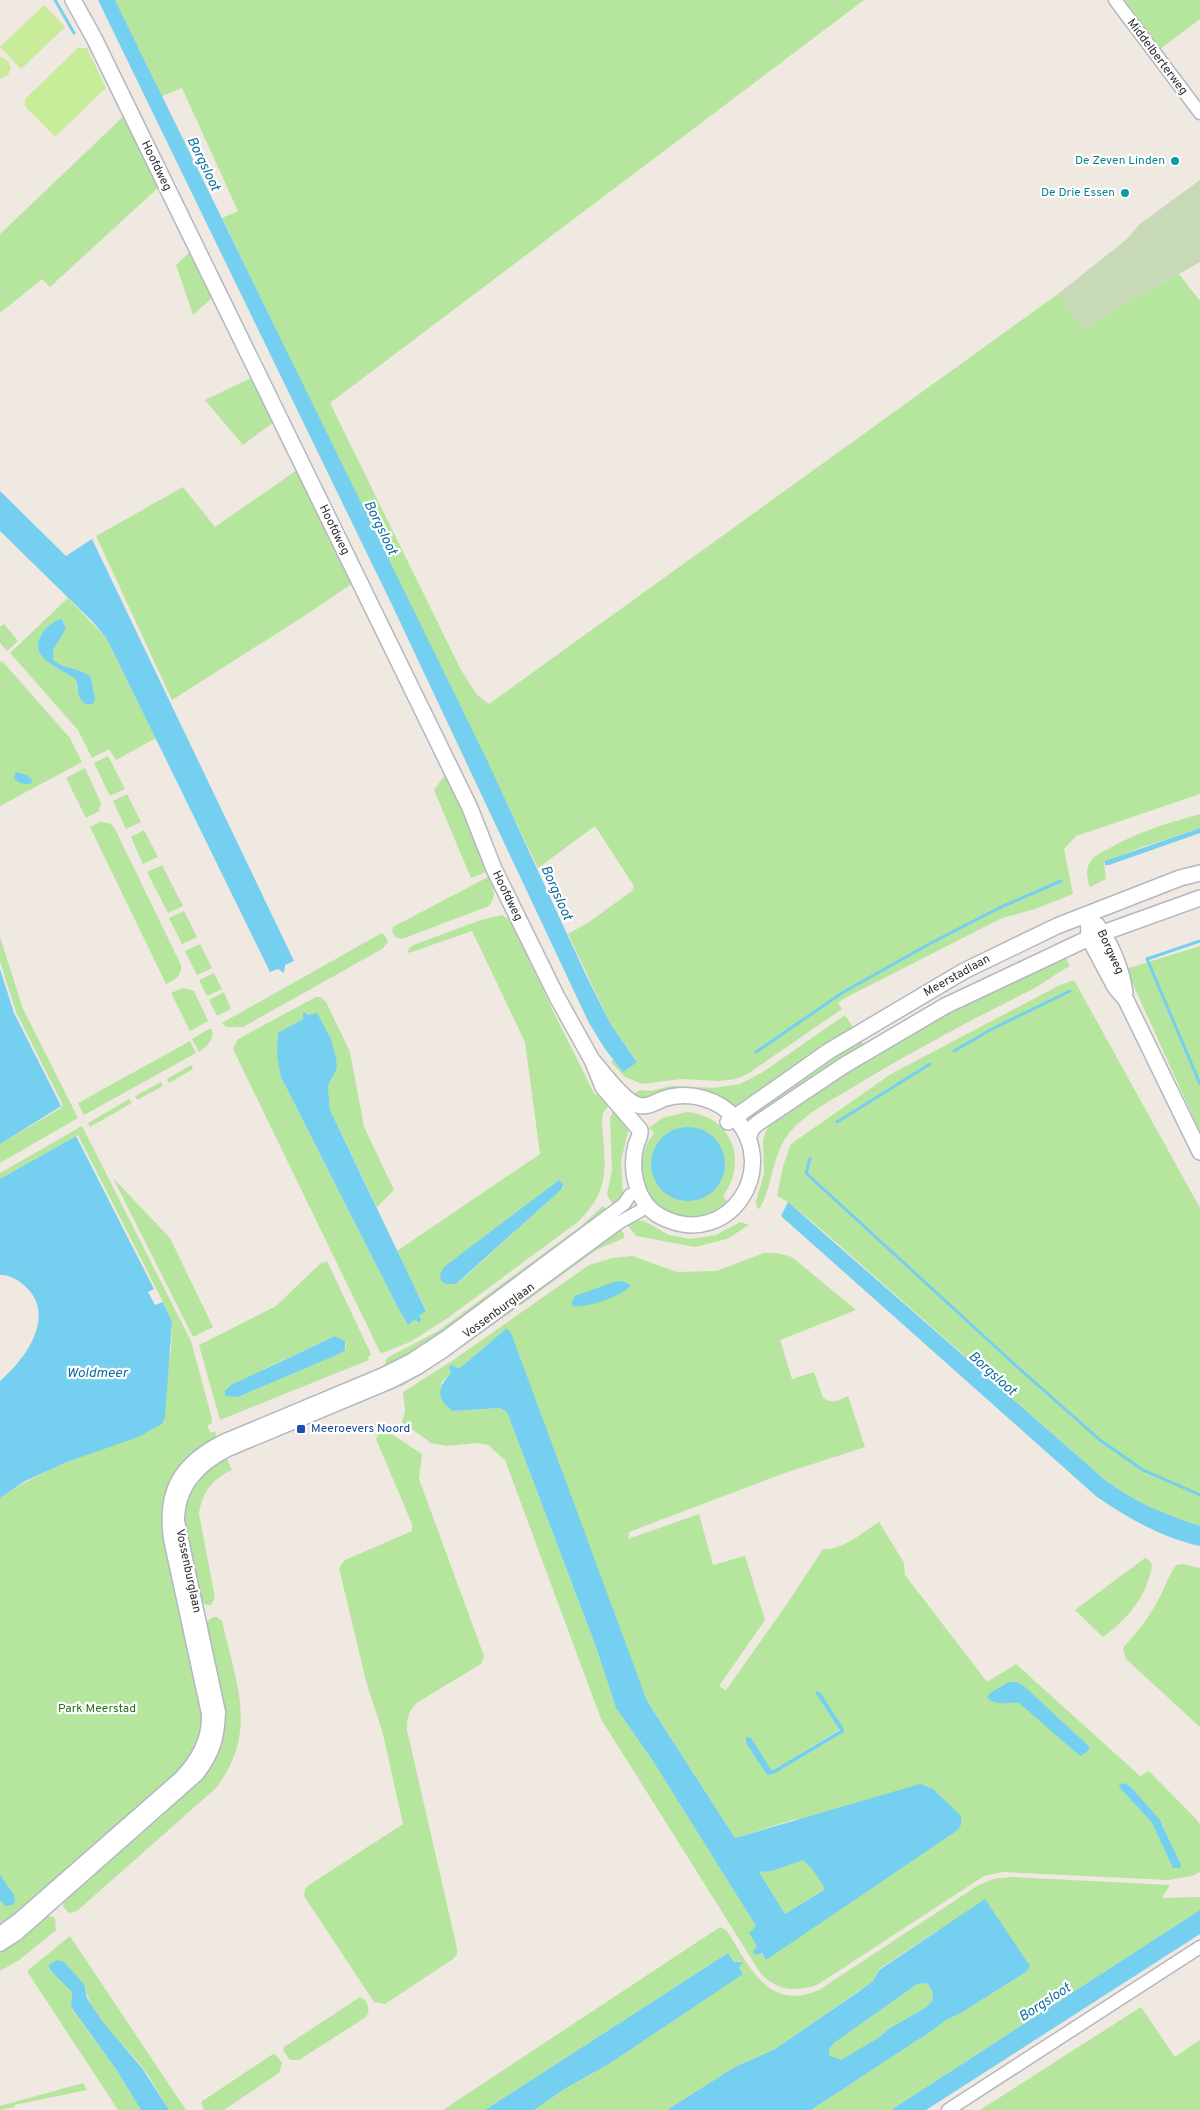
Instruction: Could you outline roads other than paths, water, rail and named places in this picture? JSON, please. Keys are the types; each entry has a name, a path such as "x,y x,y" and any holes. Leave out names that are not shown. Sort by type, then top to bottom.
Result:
{"main road":[{"name":"Hoofdweg","path":"74,0 470,808 494,869 557,997 592,1060 603,1087 638,1128"},
{"name":"Meerstadlaan","path":"731,1120 829,1051 930,990 1025,940 1088,914 1200,873"},
{"name":"Meerstadlaan","path":"753,1142 768,1117 843,1066 945,1006 1096,936 1200,898"},
{"name":"Borgweg","path":"1088,914 1096,936 1124,983 1126,1000 1200,1152"},
{"name":"Hoofdweg","path":"592,1060 634,1104 641,1106 651,1105 664,1098 689,1096 723,1107 731,1120"},
{"path":"689,1103 704,1106 731,1120 753,1142 760,1171 745,1202 728,1224 702,1233 689,1234 662,1227 630,1194 627,1183 626,1160 630,1143 638,1128 648,1116 660,1108 674,1104 689,1103"},
{"path":"731,1120 743,1155 742,1176 736,1192 745,1202"},
{"path":"638,1128 641,1134 635,1151 634,1170 645,1209"}],"street":[{"name":"Middelberterweg","path":"1114,0 1200,113"},
{"name":"Vossenburglaan","path":"0,1933 19,1919 180,1778 193,1765 201,1750 208,1728 208,1714 167,1518 172,1491 184,1469 205,1450 381,1375 411,1360 446,1337 566,1248 624,1204 630,1194"},
{"name":"Vossenburglaan","path":"0,1945 18,1934 191,1780 211,1756 218,1734 219,1712 178,1521 182,1494 194,1474 212,1458 228,1450 386,1384 418,1368 620,1222 645,1209"},
{"path":"948,2110 1200,1947"}],"water":[{"path":"98,0 115,0 486,758 585,973 610,1023 637,1062 623,1072 605,1049 589,1023 393,607"},
{"path":"0,491 66,556 92,539 294,961 285,965 284,973 278,969 270,972 107,639 93,622 0,531"},
{"path":"62,619 66,629 53,650 53,660 91,677 95,699 93,704 85,704 82,701 79,696 76,680 48,662 38,649 38,641 43,632 52,624"},
{"path":"16,772 27,775 32,780 32,783 19,783 14,777"},
{"path":"1200,828 1200,833 1105,865 1105,861"},
{"path":"0,961 16,1012 63,1105 0,1144"},
{"path":"303,1012 309,1015 317,1013 331,1039 337,1068 328,1086 330,1110 426,1311 419,1316 421,1319 419,1323 414,1320 408,1325 398,1308 281,1077 277,1055 278,1033 303,1019"},
{"path":"688,1127 702,1130 714,1138 722,1150 725,1164 722,1178 714,1190 702,1198 688,1201 674,1198 662,1190 654,1178 651,1164 654,1150 662,1138 674,1130"},
{"name":"Woldmeer","path":"78,1135 172,1321 165,1417 162,1424 138,1437 67,1462 25,1481 0,1498 0,1381 19,1362 34,1338 39,1312 35,1299 27,1288 15,1279 0,1275 0,1179"},
{"path":"559,1180 563,1184 562,1189 456,1284 446,1284 441,1281 440,1274 444,1267"},
{"path":"788,1202 1104,1479 1150,1507 1200,1526 1200,1546 1173,1538 1147,1527 1097,1497 781,1216"},
{"path":"622,1281 631,1285 620,1293 594,1304 572,1306 575,1296"},
{"path":"507,1328 511,1333 647,1701 735,1838 920,1784 933,1789 961,1816 961,1825 958,1830 766,1960 762,1953 756,1955 753,1952 757,1946 749,1933 756,1926 651,1758 616,1708 596,1647 507,1412 500,1408 453,1411 443,1402 440,1393 443,1383 451,1373 450,1365 458,1368","holes":["803,1860 812,1869 824,1890 785,1914 759,1872 772,1871"]},
{"path":"335,1336 345,1341 345,1350 339,1354 238,1397 225,1396 225,1391 231,1385"},
{"path":"1009,1682 1016,1682 1024,1686 1090,1747 1087,1752 1080,1756 1019,1703 998,1703 987,1697 990,1693"},
{"path":"816,1691 820,1692 844,1729 844,1732 774,1774 767,1775 746,1743 746,1737 751,1738 772,1771 840,1730 816,1694"},
{"path":"1123,1783 1130,1786 1160,1820 1181,1865 1180,1868 1173,1868 1152,1823 1120,1788 1119,1785"},
{"path":"0,1875 14,1895 15,1902 12,1905 5,1906 0,1900"},
{"path":"985,1899 1030,1966 1026,1972 961,2013 946,2020 811,2110 667,2110 733,2068 775,2049 873,1981 879,1970","holes":["928,1984 933,1993 932,2001 925,2008 841,2060 829,2055 829,2049 834,2043 916,1985"]},
{"path":"1200,1910 1200,1934 926,2110 891,2110"},
{"path":"728,1953 734,1962 742,1962 739,1968 743,1974 609,2064 566,2088 534,2110 485,2110"},
{"path":"57,1960 64,1962 84,1984 87,1998 102,2021 142,2068 169,2110 141,2110 116,2069 71,2007 72,1992 50,1970 49,1965"}],"waterway":[{"path":"55,0 74,33"},
{"path":"756,1052 842,993 931,943 999,908 1061,881"},
{"path":"1200,941 1147,959 1200,1084"},
{"path":"954,1051 992,1029 1070,991"},
{"path":"837,1122 930,1064"},
{"path":"810,1158 806,1173 1100,1440 1143,1470 1200,1495"}],"place":[{"name":"De Zeven Linden","path":"1175,161"},
{"name":"De Drie Essen","path":"1125,193"},
{"name":"Meeroevers Noord","path":"301,1429"}],"water label":[{"name":"Borgsloot","path":"203,164"},
{"name":"Borgsloot","path":"380,528"},
{"name":"Borgsloot","path":"556,893"},
{"name":"Borgsloot","path":"992,1374"},
{"name":"Borgsloot","path":"1045,2003"}],"park label":[{"name":"Park Meerstad","path":"97,1709"}]}
